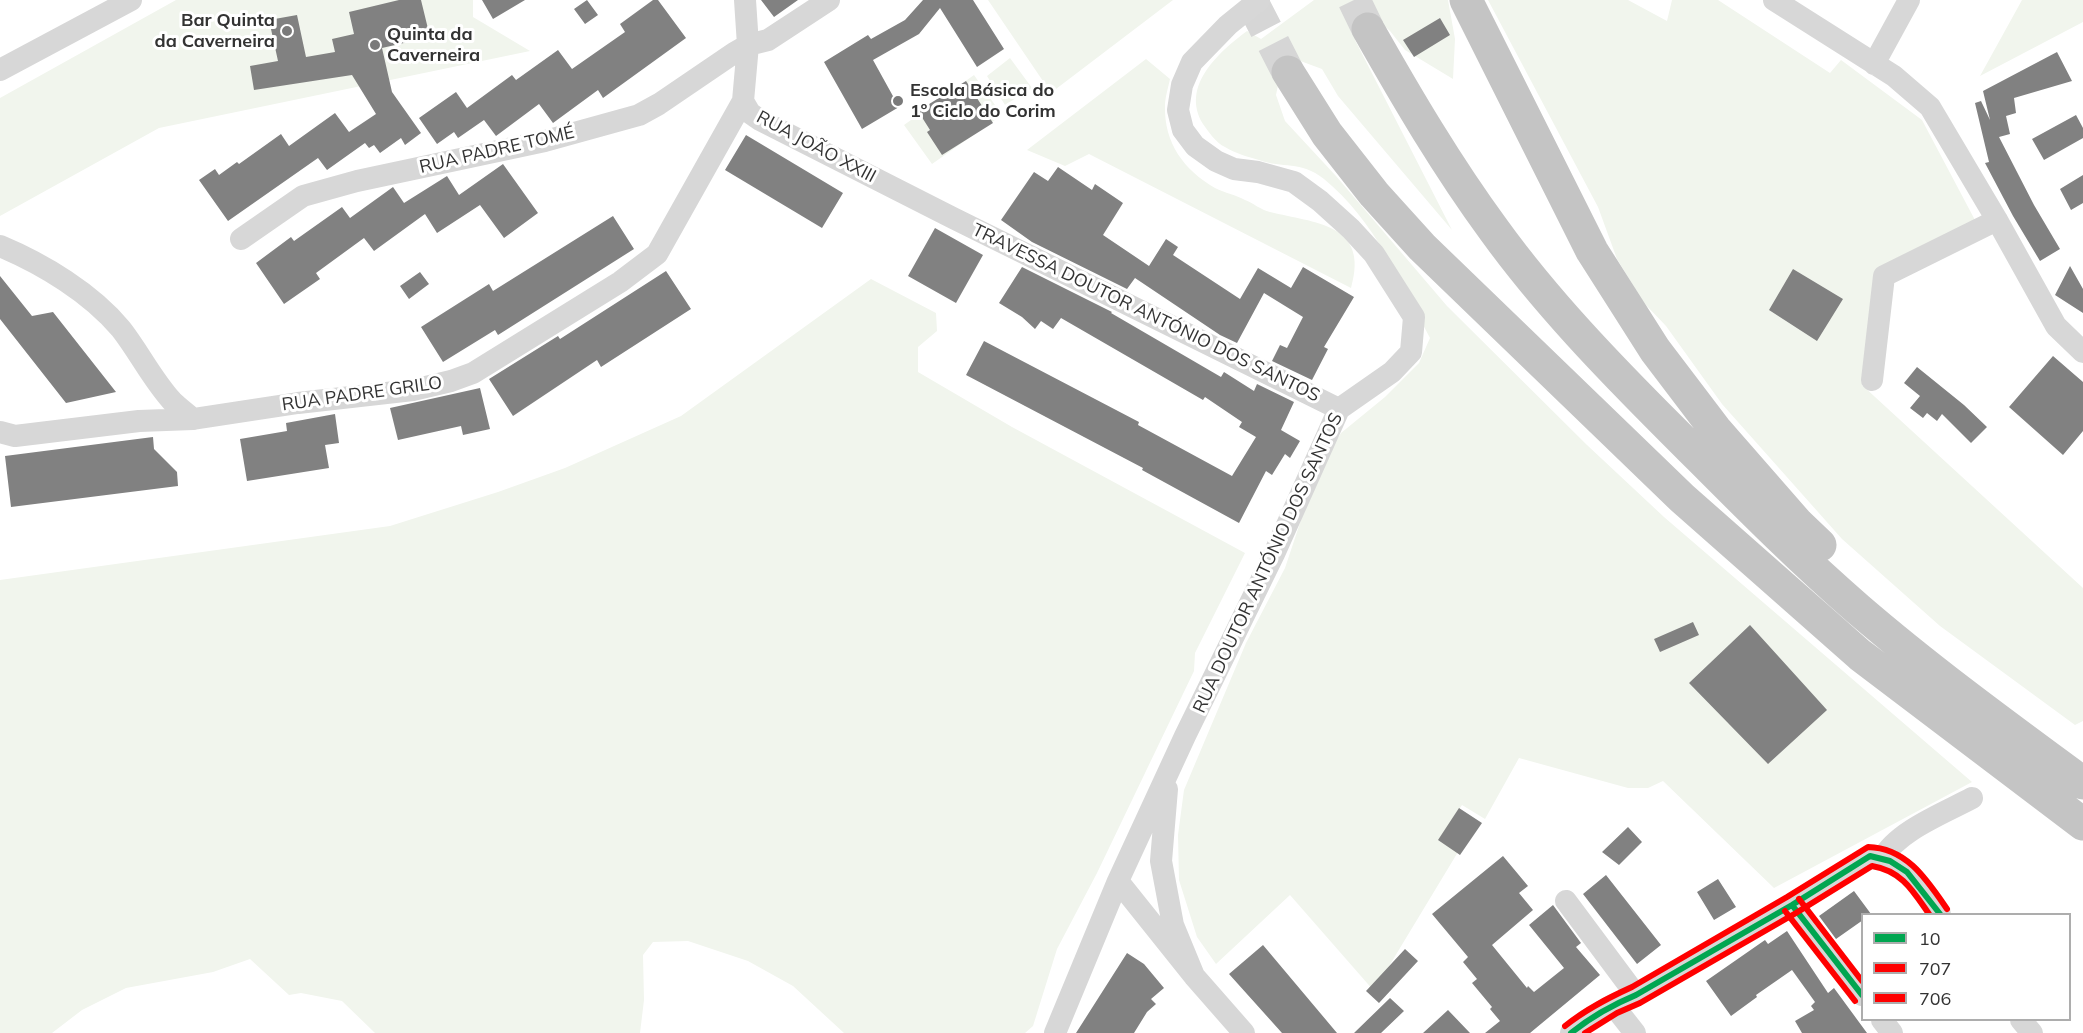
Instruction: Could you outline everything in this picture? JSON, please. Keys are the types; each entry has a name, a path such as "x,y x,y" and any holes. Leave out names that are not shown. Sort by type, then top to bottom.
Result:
{"highway":[{"path":"1466,0 1592,251 1655,350 1715,429 1798,525 1885,607 1959,668 2083,761"},
{"path":"1368,29 1423,126 1494,230 1562,314 1643,401 1759,518 1858,609 1952,686 2083,783"},
{"path":"1288,72 1327,134 1382,203 1422,247 1699,513 1860,655 2083,824"}],"street":[{"path":"0,69 131,0"},
{"name":"RUA JOÃO XXIII","path":"746,0 748,45 743,101 750,113 953,218"},
{"name":"RUA PADRE TOMÉ","path":"241,239 303,196 357,181 545,141 639,115 748,45 768,40 829,0"},
{"name":"RUA DOUTOR ANTÓNIO DOS SANTOS","path":"1054,1033 1118,881 1274,555 1339,409 1392,372 1411,351 1414,317 1374,254 1351,229 1320,201 1294,182 1258,172 1234,169 1216,161 1195,146 1183,130 1178,110 1182,85 1192,62 1228,25 1258,0"},
{"path":"1874,64 1909,0"},
{"path":"1778,1 1906,86 1930,107 2056,326 2083,352"},
{"name":"RUA PADRE GRILO","path":"0,432 15,436 139,421 193,419 298,403 413,390 473,373 620,282 657,254 743,101"},
{"name":"TRAVESSA DOUTOR ANTÓNIO DOS SANTOS","path":"953,218 1339,409"},
{"path":"1872,380 1884,276 1996,220"},
{"path":"0,246 58,275 90,300 119,327 172,402 193,419"},
{"path":"1169,772 1161,861 1173,925 1194,976"},
{"path":"1882,859 1888,848 1899,837 1972,798"},
{"path":"1571,1033 1587,1020 1636,995 1792,905 1870,856 1891,860 1899,866 1911,877 1938,913"},
{"path":"1118,881 1194,976 1244,1033"},
{"path":"1566,901 1636,995"},
{"path":"1792,905 1861,992"},
{"path":"1613,1005 1635,1033"},
{"path":"1883,1021 1892,1033"},
{"path":"2022,1021 2032,1033"}],"shaded area":[{"name":"Quinta da Caverneira","path":"176,0 473,0 473,17 530,51 159,128 0,216 0,98"},
{"path":"988,0 1173,0 1052,92"},
{"path":"1314,0 1448,0 1455,39 1453,79 1405,50 1379,21 1357,31 1355,40 1452,230 1338,96 1322,69 1295,59 1282,66 1276,95 1285,121 1336,176 1447,306 1587,445 1664,517 1972,782 1774,888 1663,781 1648,788 1628,788 1519,758 1485,819 1462,805 1439,840 1458,852 1374,991 1290,895 1216,964 1197,937 1179,880 1178,835 1184,790 1246,643 1285,568 1312,487 1329,453 1341,433 1385,397 1419,363 1430,338 1385,253 1358,213 1342,195 1324,179 1307,169 1268,163 1242,155 1222,145 1212,137 1197,110 1196,96 1199,83 1225,49 1247,31 1261,39"},
{"path":"1488,0 1628,0 1667,21 1672,0 1718,0 1830,73 1841,60 1922,120 1976,222 1884,266 1862,385 2083,588 2083,721 2075,725 1940,626 1842,539 1722,404 1666,326 1644,303 1617,259 1598,207"},
{"path":"2022,0 2083,0 2083,22 1980,76"},
{"path":"1010,58 1032,88 1005,105 987,76"},
{"path":"1146,59 1170,79 1165,103 1168,132 1185,164 1215,188 1242,198 1263,210 1320,224 1345,238 1353,250 1355,267 1351,288 1089,154 1065,166 1027,150"},
{"path":"974,75 1002,115 932,164 904,125"},
{"path":"871,279 936,313 937,331 918,347 918,372 1012,427 1245,553 1195,653 1194,671 1097,873 1057,949 1033,1026 1025,1033 844,1033 793,986 748,961 688,941 653,942 643,955 644,1000 640,1033 375,1033 342,1001 301,993 289,995 250,959 213,972 126,988 82,1010 52,1033 0,1033 0,580 390,526 498,492 565,468 681,416"}],"building":[{"path":"399,0 421,0 430,37 382,48 392,92 421,133 405,145 401,138 380,153 374,145 369,148 365,143 327,170 318,158 228,221 199,180 215,169 219,175 237,162 239,164 281,134 289,146 335,113 349,132 376,114 352,75 254,90 250,66 278,61 269,20 297,15 306,57 335,52 332,39 354,34 349,12"},
{"path":"482,0 525,0 493,19"},
{"path":"587,0 598,15 585,24 574,9"},
{"path":"653,0 658,0 686,38 603,98 598,90 553,123 539,104 496,136 484,120 458,138 454,132 437,144 419,118 456,92 467,108 512,75 516,80 558,50 572,69 625,32 620,24"},
{"path":"761,0 798,0 774,17"},
{"path":"923,0 973,0 1004,49 977,67 940,8 919,34 873,60 899,107 862,129 824,62 868,35 871,39 905,20"},
{"path":"1440,18 1450,35 1414,57 1403,40"},
{"path":"2057,52 2072,81 2014,98 2016,113 2006,116 2010,134 1999,137 2060,249 2040,261 1985,163 1989,162 1975,103 1981,101 1990,120 1983,91"},
{"path":"966,81 993,123 942,155 927,132 930,130 918,111"},
{"path":"2076,115 2083,128 2083,138 2044,160 2032,139"},
{"path":"746,135 843,193 822,228 725,170"},
{"path":"503,164 538,213 504,238 480,205 437,233 425,214 374,251 364,238 316,273 320,279 284,304 256,263 291,237 294,241 342,207 350,218 393,187 404,203 447,176 459,195"},
{"path":"1058,167 1092,190 1095,184 1123,203 1103,235 1149,266 1166,239 1178,247 1173,255 1240,299 1258,268 1291,288 1303,267 1354,297 1324,347 1328,349 1312,380 1272,361 1280,345 1287,348 1303,317 1264,293 1237,343 1220,335 1135,278 1127,289 1032,242 1001,220 1034,172 1048,181"},
{"path":"2083,175 2083,203 2071,210 2060,189"},
{"path":"613,216 634,249 498,335 495,330 443,362 421,327 489,284 493,291"},
{"path":"935,228 983,255 956,303 908,276"},
{"path":"2070,266 2083,289 2083,313 2055,295"},
{"path":"1022,267 1112,312 1221,377 1224,372 1254,391 1257,384 1294,402 1281,430 1300,441 1290,458 1285,454 1272,475 1266,471 1239,523 1142,470 1143,468 966,375 984,341 1139,422 1138,425 1232,476 1256,437 1239,427 1242,422 1205,397 1203,400 1061,318 1053,329 1041,321 1035,329 1022,317 999,303"},
{"path":"1793,269 1843,299 1817,341 1769,310"},
{"path":"666,271 691,309 601,367 597,360 513,416 489,379 558,336 560,339"},
{"path":"420,272 429,284 409,299 400,286"},
{"path":"0,276 32,316 53,312 116,392 66,403 0,319"},
{"path":"2053,356 2083,382 2083,431 2063,455 2009,407"},
{"path":"1917,367 1987,427 1971,443 1942,414 1937,421 1927,413 1923,418 1910,408 1920,396 1904,383"},
{"path":"480,388 490,429 463,435 461,426 398,440 390,408"},
{"path":"335,414 339,443 325,445 329,468 247,481 240,439 287,431 286,423"},
{"path":"153,437 154,449 177,472 178,486 11,507 5,456"},
{"path":"1693,622 1699,635 1660,652 1654,639"},
{"path":"1750,625 1827,710 1768,764 1689,683"},
{"path":"1459,808 1482,823 1460,855 1438,840"},
{"path":"1628,827 1642,842 1619,865 1602,852"},
{"path":"1503,856 1528,886 1519,893 1533,910 1492,945 1527,988 1528,986 1534,992 1564,968 1529,925 1553,905 1581,943 1576,947 1600,975 1530,1033 1485,1033 1500,1021 1490,1009 1492,1007 1472,983 1477,979 1463,962 1468,957 1432,914"},
{"path":"1606,875 1661,945 1637,964 1583,894"},
{"path":"1718,879 1736,907 1714,920 1697,892"},
{"path":"1854,891 1870,913 1861,913 1861,921 1836,939 1819,916"},
{"path":"1787,931 1828,993 1834,988 1867,1033 1802,1033 1795,1021 1814,1010 1811,1006 1815,1002 1792,970 1731,1016 1706,981 1765,940 1768,944"},
{"path":"1263,945 1337,1033 1282,1033 1229,974"},
{"path":"1405,949 1418,961 1379,1003 1366,991"},
{"path":"1127,953 1144,964 1164,988 1151,999 1156,1004 1147,1012 1134,1033 1076,1033"},
{"path":"1390,998 1404,1011 1381,1033 1354,1033"},
{"path":"1448,1010 1470,1033 1423,1033"}],"tunnel":[{"path":"1251,0 1288,72"},
{"path":"1354,0 1368,29"}],"transit line":[{"name":"706","path":"1565,1026 1589,1009 1632,987 1868,847 1882,849 1905,859 1932,887 1947,909"},
{"name":"10","path":"1571,1033 1602,1012 1636,995 1792,905 1870,856 1890,861 1907,872 1939,913"},
{"name":"707","path":"1585,1033 1796,913 1872,866 1899,877 1912,890 1928,913"},
{"name":"706","path":"1799,899 1861,980"},
{"name":"10","path":"1792,905 1861,994"},
{"name":"707","path":"1785,911 1855,1001"}],"place":[{"name":"Bar Quinta da Caverneira","path":"287,31"},
{"name":"Quinta da Caverneira","path":"375,45"},
{"name":"Escola Básica do 1º Ciclo do Corim","path":"898,101"}]}
